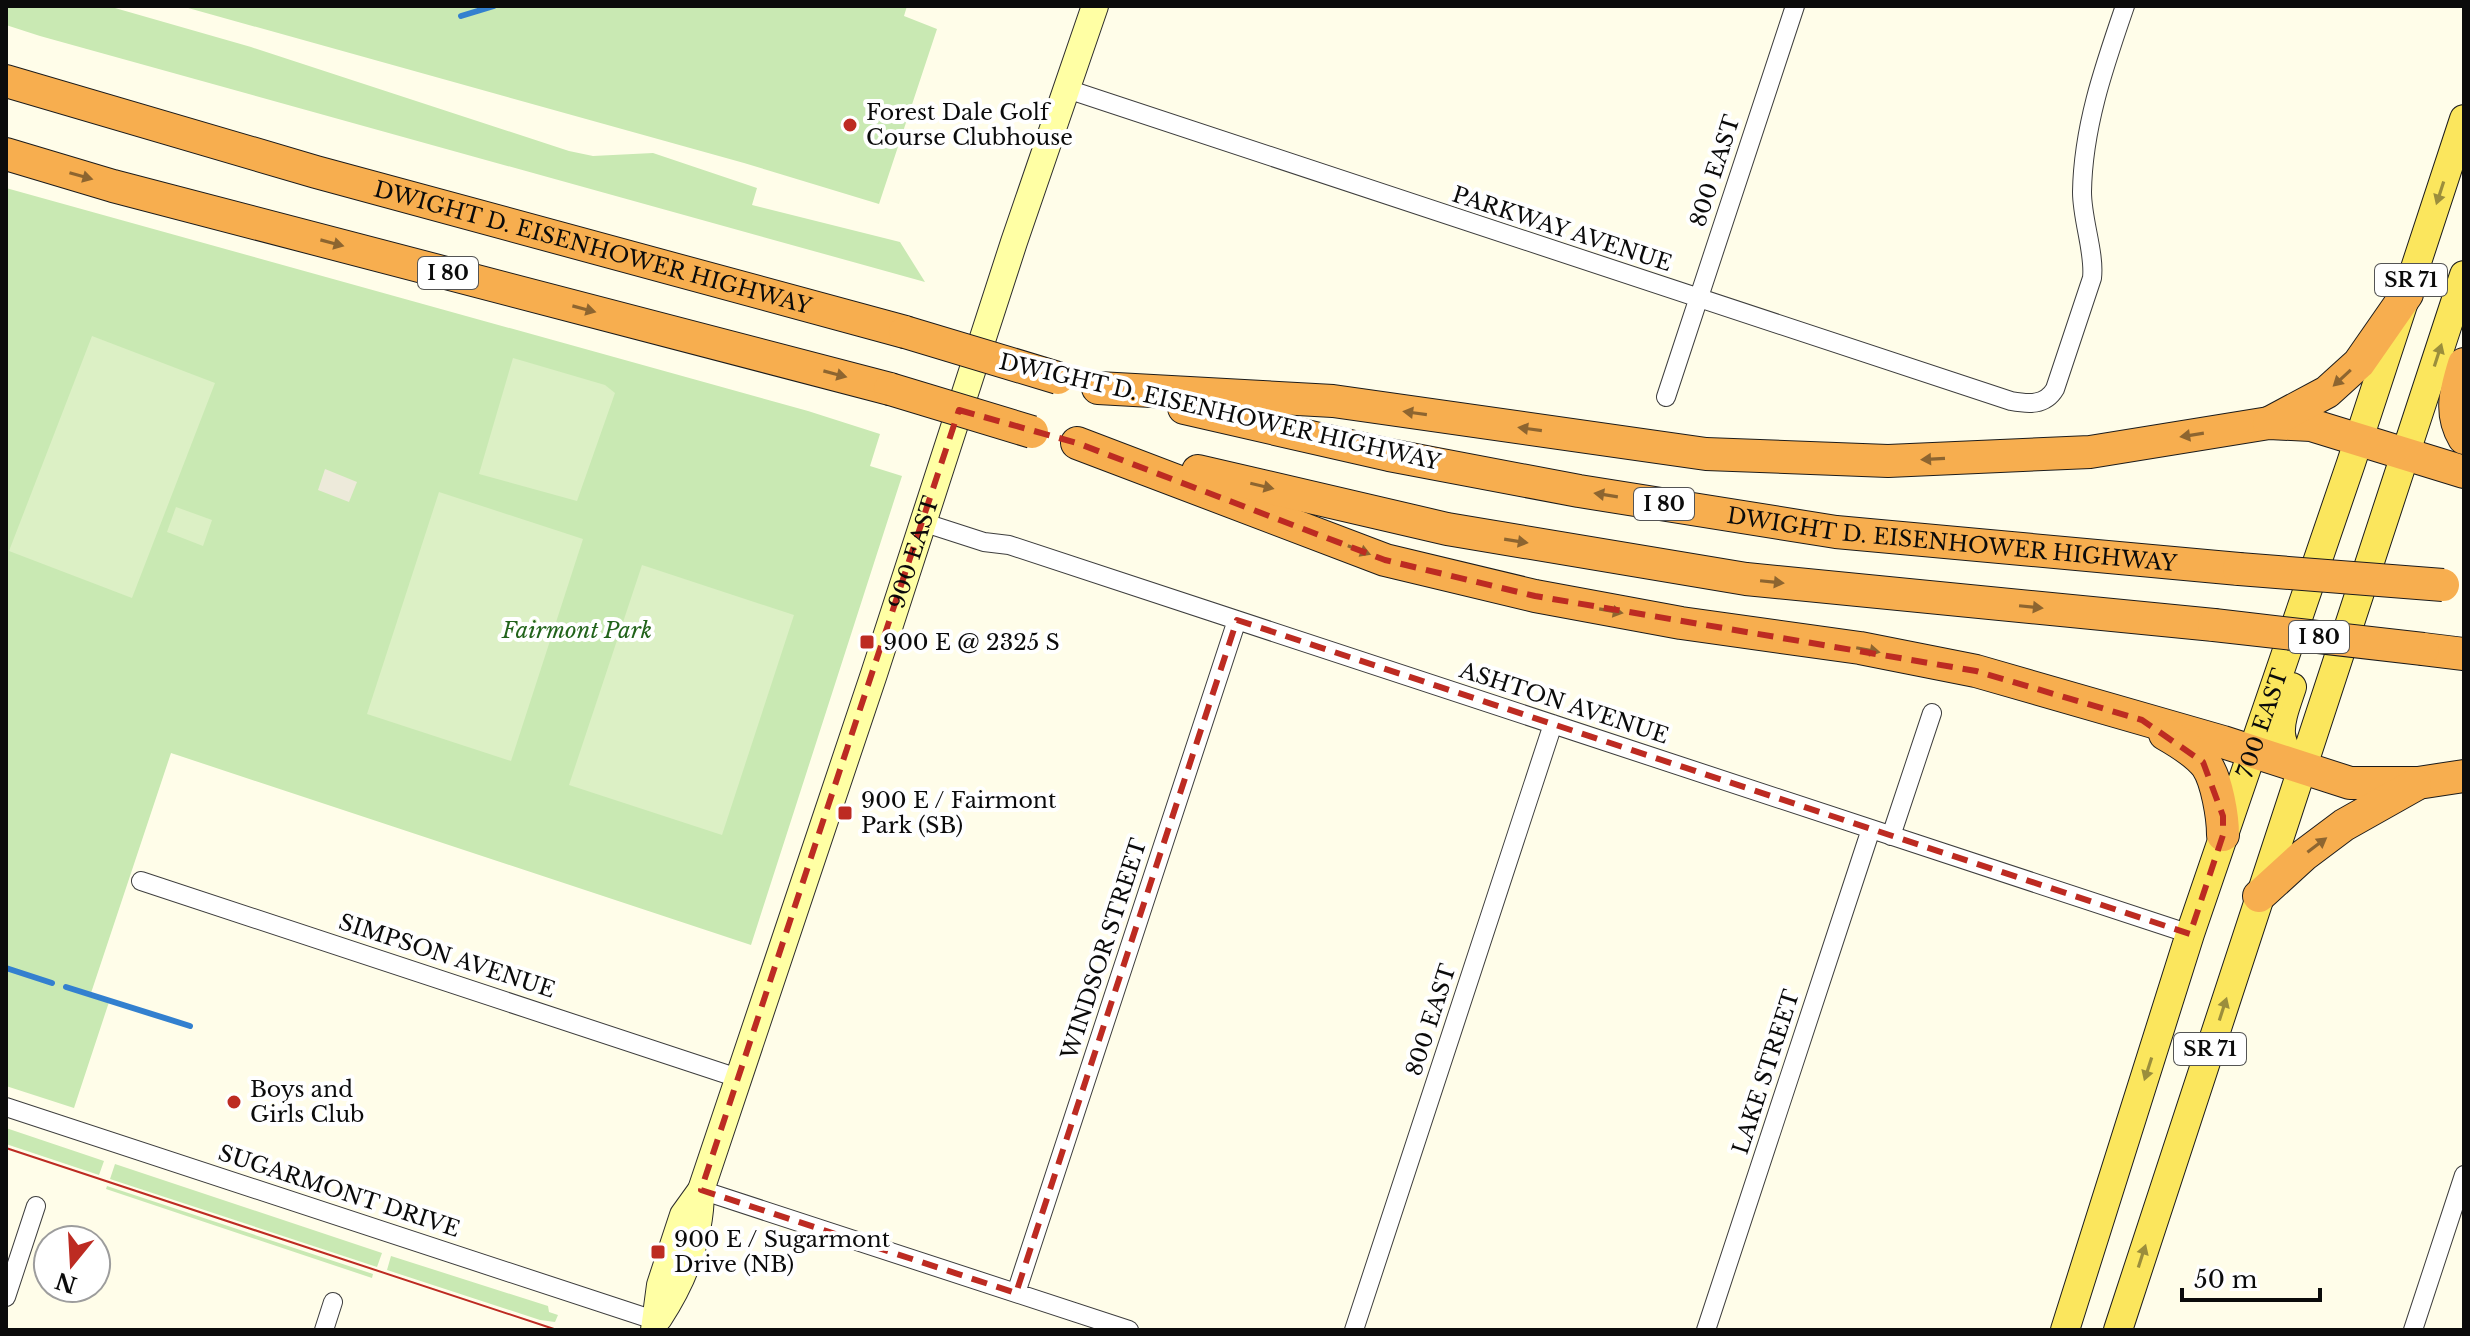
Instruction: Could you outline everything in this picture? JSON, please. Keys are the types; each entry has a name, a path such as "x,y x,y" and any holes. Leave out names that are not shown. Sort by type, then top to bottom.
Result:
{"highway":[{"path":"6,62 316,172"},
{"name":"DWIGHT D. EISENHOWER HIGHWAY","path":"6,81 316,172 905,332 1058,378 1389,455 1579,491 1836,532 2453,586"},
{"name":"I 80","path":"6,154 113,186 890,389 1032,432 1447,529 1746,579 2214,625 2464,654"},
{"path":"2269,423 2327,392 2359,363 2407,294"},
{"path":"2464,364 2454,409 2456,425 2464,438"},
{"path":"1098,388 1333,401 1706,454 1888,461 2090,452 2269,423 2311,425 2355,452 2405,456 2464,472"},
{"path":"1077,443 1385,560 1550,599 1681,623 1860,648 1976,671 2350,783 2418,783 2464,776"},
{"path":"2142,720 2180,743 2208,767 2223,816 2223,835"},
{"path":"2259,896 2304,855 2344,825 2418,783"}],"main road":[{"name":"700 EAST","path":"2065,1330 2190,934 2355,452 2464,119"},
{"name":"SR 71","path":"2118,1330 2464,275"},
{"path":"2302,769 2287,755 2280,741 2283,712 2358,493 2355,452 2374,454 2379,466 2380,497 2312,703 2315,729"}],"street":[{"name":"900 EAST","path":"656,1325 678,1290 701,1220 701,1190 1095,6"},
{"name":"800 EAST","path":"1666,397 1795,6"},
{"name":"PARKWAY AVENUE","path":"1067,89 1698,299 2011,401 2030,404 2044,401 2055,389 2092,278 2082,201 2085,151 2094,104 2125,6"},
{"name":"ASHTON AVENUE","path":"922,522 984,542 1009,545 2190,934"},
{"name":"WINDSOR STREET","path":"1016,1293 1237,620"},
{"path":"1891,836 1932,713"},
{"name":"800 EAST","path":"1354,1330 1553,724"},
{"name":"LAKE STREET","path":"1706,1330 1871,829"},
{"name":"SIMPSON AVENUE","path":"141,881 738,1078"},
{"name":"SUGARMONT DRIVE","path":"6,1107 656,1325"},
{"path":"2413,1330 2464,1175"},
{"path":"701,1190 1129,1330"},
{"path":"6,1297 36,1206"},
{"path":"324,1330 333,1302"}],"highlighted area":[{"path":"959,410 1077,443 1385,560 1535,596 1976,671 2093,704 2142,720 2203,762 2223,816 2223,835 2190,934 1237,620 1016,1293 701,1190"}],"green space":[{"path":"6,6 108,6 251,47 569,151 593,156 653,153 757,188 752,205 900,242 925,282 40,36 6,25"},
{"path":"181,6 907,6 904,16 937,29 879,204 744,163"},
{"name":"Fairmont Park","path":"6,188 808,411 880,434 870,466 902,476 751,945 171,753 90,996 109,1002 74,1108 6,1086"},
{"path":"92,336 215,383 132,598 9,551"},
{"path":"513,358 605,385 615,393 577,501 479,474"},
{"path":"439,492 583,539 511,761 367,714"},
{"path":"176,507 212,520 203,546 167,532"},
{"path":"642,565 794,615 722,835 569,785"},
{"path":"6,1128 104,1161 99,1175 6,1144"},
{"path":"115,1164 382,1253 377,1267 110,1179"},
{"path":"107,1186 373,1274 372,1278 106,1189"},
{"path":"391,1256 548,1306 549,1312 558,1315 555,1322 540,1320 387,1270"}],"shaded area":[{"path":"325,469 357,482 349,502 318,490"}],"waterway":[{"path":"461,16 494,6"},
{"path":"6,968 52,983"},
{"path":"66,987 190,1026"}],"tram line":[{"path":"6,1148 557,1330"}],"place":[{"name":"Forest Dale Golf Course Clubhouse","path":"850,125"},
{"name":"900 E @ 2325 S","path":"867,642"},
{"name":"900 E / Fairmont Park (SB)","path":"845,813"},
{"name":"Boys and Girls Club","path":"234,1102"},
{"name":"900 E / Sugarmont Drive (NB)","path":"658,1252"}]}
